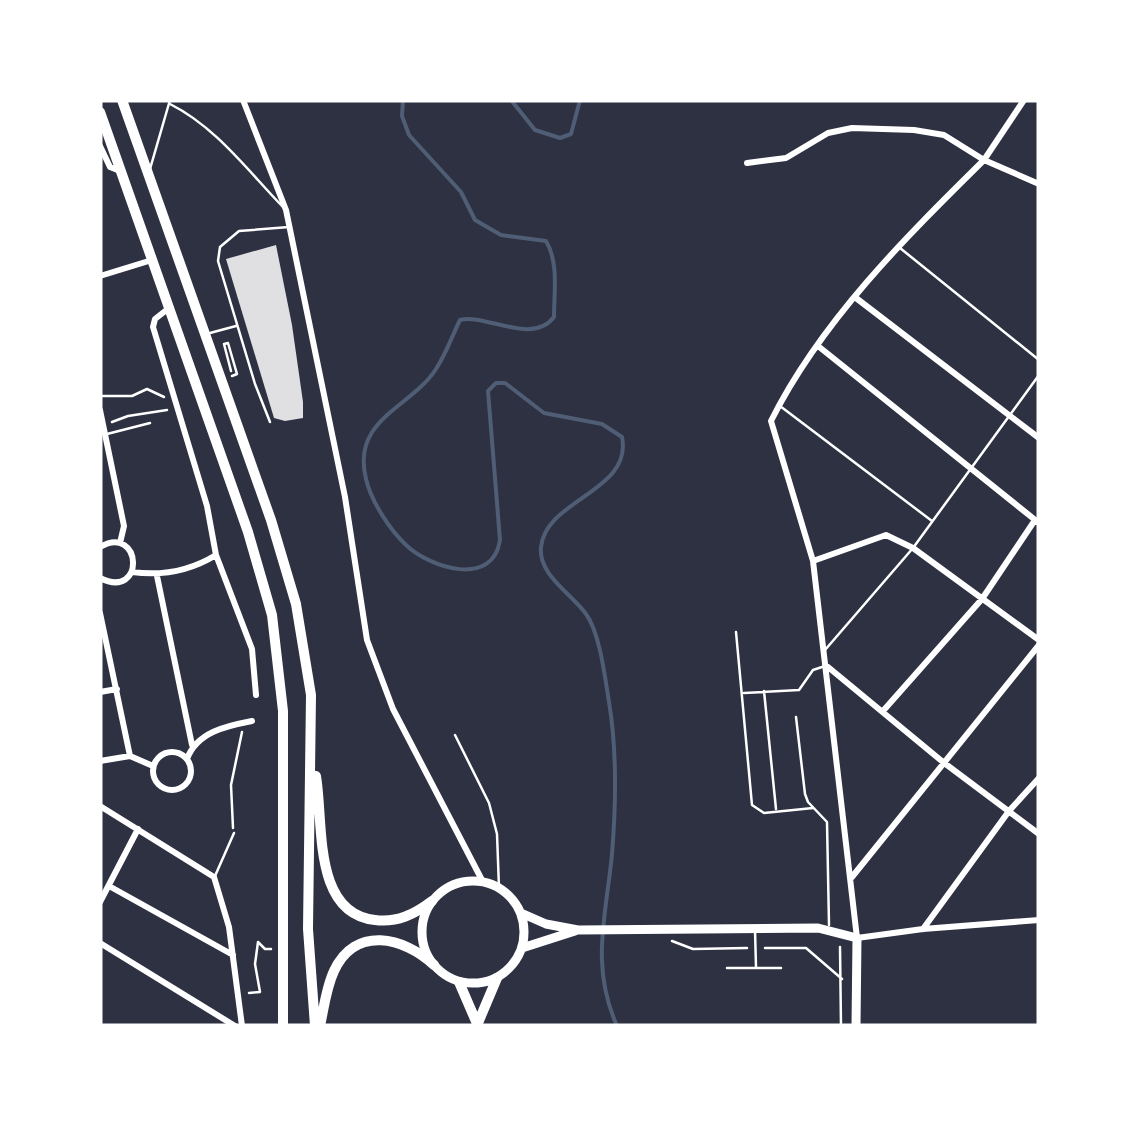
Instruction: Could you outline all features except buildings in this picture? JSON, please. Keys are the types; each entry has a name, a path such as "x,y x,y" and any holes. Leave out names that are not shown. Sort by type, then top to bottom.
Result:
{"highway":[{"path":"122,100 296,604 310,695 308,929 317,1026"},
{"path":"100,112 262,572 272,614 283,711 283,1026"},
{"path":"312,750 328,880 338,902 357,916 378,921 406,916 432,901"},
{"path":"317,1026 334,970 360,944 378,939 397,942 422,954 434,965"},
{"path":"478,1024 497,978"},
{"path":"459,982 478,1024"}],"main road":[{"path":"483,882 499,888 520,913 522,948 508,971 497,978 472,984 459,982 434,965 422,939 422,926 432,901 455,884 483,882"},
{"path":"520,913 546,924 578,930 818,928 857,938 856,1026"},
{"path":"522,948 578,930"}],"street":[{"path":"243,100 290,227 345,496 366,640 394,708 483,882"},
{"path":"1024,100 984,160 897,246 818,346 770,421 813,561 857,938 1039,920"},
{"path":"747,164 786,158 828,133 852,128 914,130 944,135 984,160 1039,184"},
{"path":"100,146 110,167 122,172"},
{"path":"100,276 153,260"},
{"path":"856,298 1039,438"},
{"path":"170,307 155,319 153,326 207,506 216,556 252,649 256,696"},
{"path":"818,346 1037,522 982,599 882,711"},
{"path":"100,410 124,526 120,544"},
{"path":"813,561 886,535 913,548 1039,643 850,879"},
{"path":"100,547 120,544 132,555 132,572"},
{"path":"100,578 110,583 120,582 132,572 158,576 216,556"},
{"path":"154,766 158,784 176,790 190,778 187,759 192,746 158,576"},
{"path":"100,613 130,756"},
{"path":"827,666 943,762 1039,834"},
{"path":"100,692 117,690"},
{"path":"192,746 229,725 252,721"},
{"path":"154,766 166,753 177,752 187,759"},
{"path":"100,770 103,761 130,756 154,766"},
{"path":"923,929 1009,811 1039,778"},
{"path":"100,806 214,877 224,900 239,1026"},
{"path":"100,902 138,830"},
{"path":"109,886 233,955"},
{"path":"100,944 239,1026"}],"lane":[{"path":"148,175 170,102 209,130 286,210"},
{"path":"270,422 218,261 220,247 239,232 290,227"},
{"path":"897,246 1039,360"},
{"path":"205,335 238,326"},
{"path":"824,652 913,548 1039,375"},
{"path":"779,405 932,521"},
{"path":"105,431 150,423"},
{"path":"736,632 752,805 764,813 812,808"},
{"path":"743,693 799,690 813,670 827,666"},
{"path":"764,691 776,812"},
{"path":"796,717 805,794 812,808 825,816 827,822 835,934"},
{"path":"455,735 489,802 497,834 499,888"},
{"path":"214,877 234,833"},
{"path":"755,928 756,968"},
{"path":"727,968 780,968"}],"path":[{"path":"230,371 224,344 228,343 238,374"},
{"path":"100,396 132,396 147,390 175,398"},
{"path":"105,431 128,416 179,409"},
{"path":"234,833 233,774 240,734 252,721"},
{"path":"835,934 842,1026"},
{"path":"249,993 260,992 255,964 258,942 272,949"}],"waterway":[{"path":"403,100 402,116 409,135 461,192 475,220 501,235 546,241 554,268 554,317 534,329 460,320 436,369 386,416 367,442 366,479 382,515 406,545 444,566 474,569 495,555 500,540 488,391 496,383 505,383 544,413 602,424 622,437 622,455 615,470 557,517 546,531 541,547 541,557 550,575 591,622 606,681 615,797 602,961 617,1026"},
{"path":"511,100 535,130 560,138 571,134 580,100"}]}
